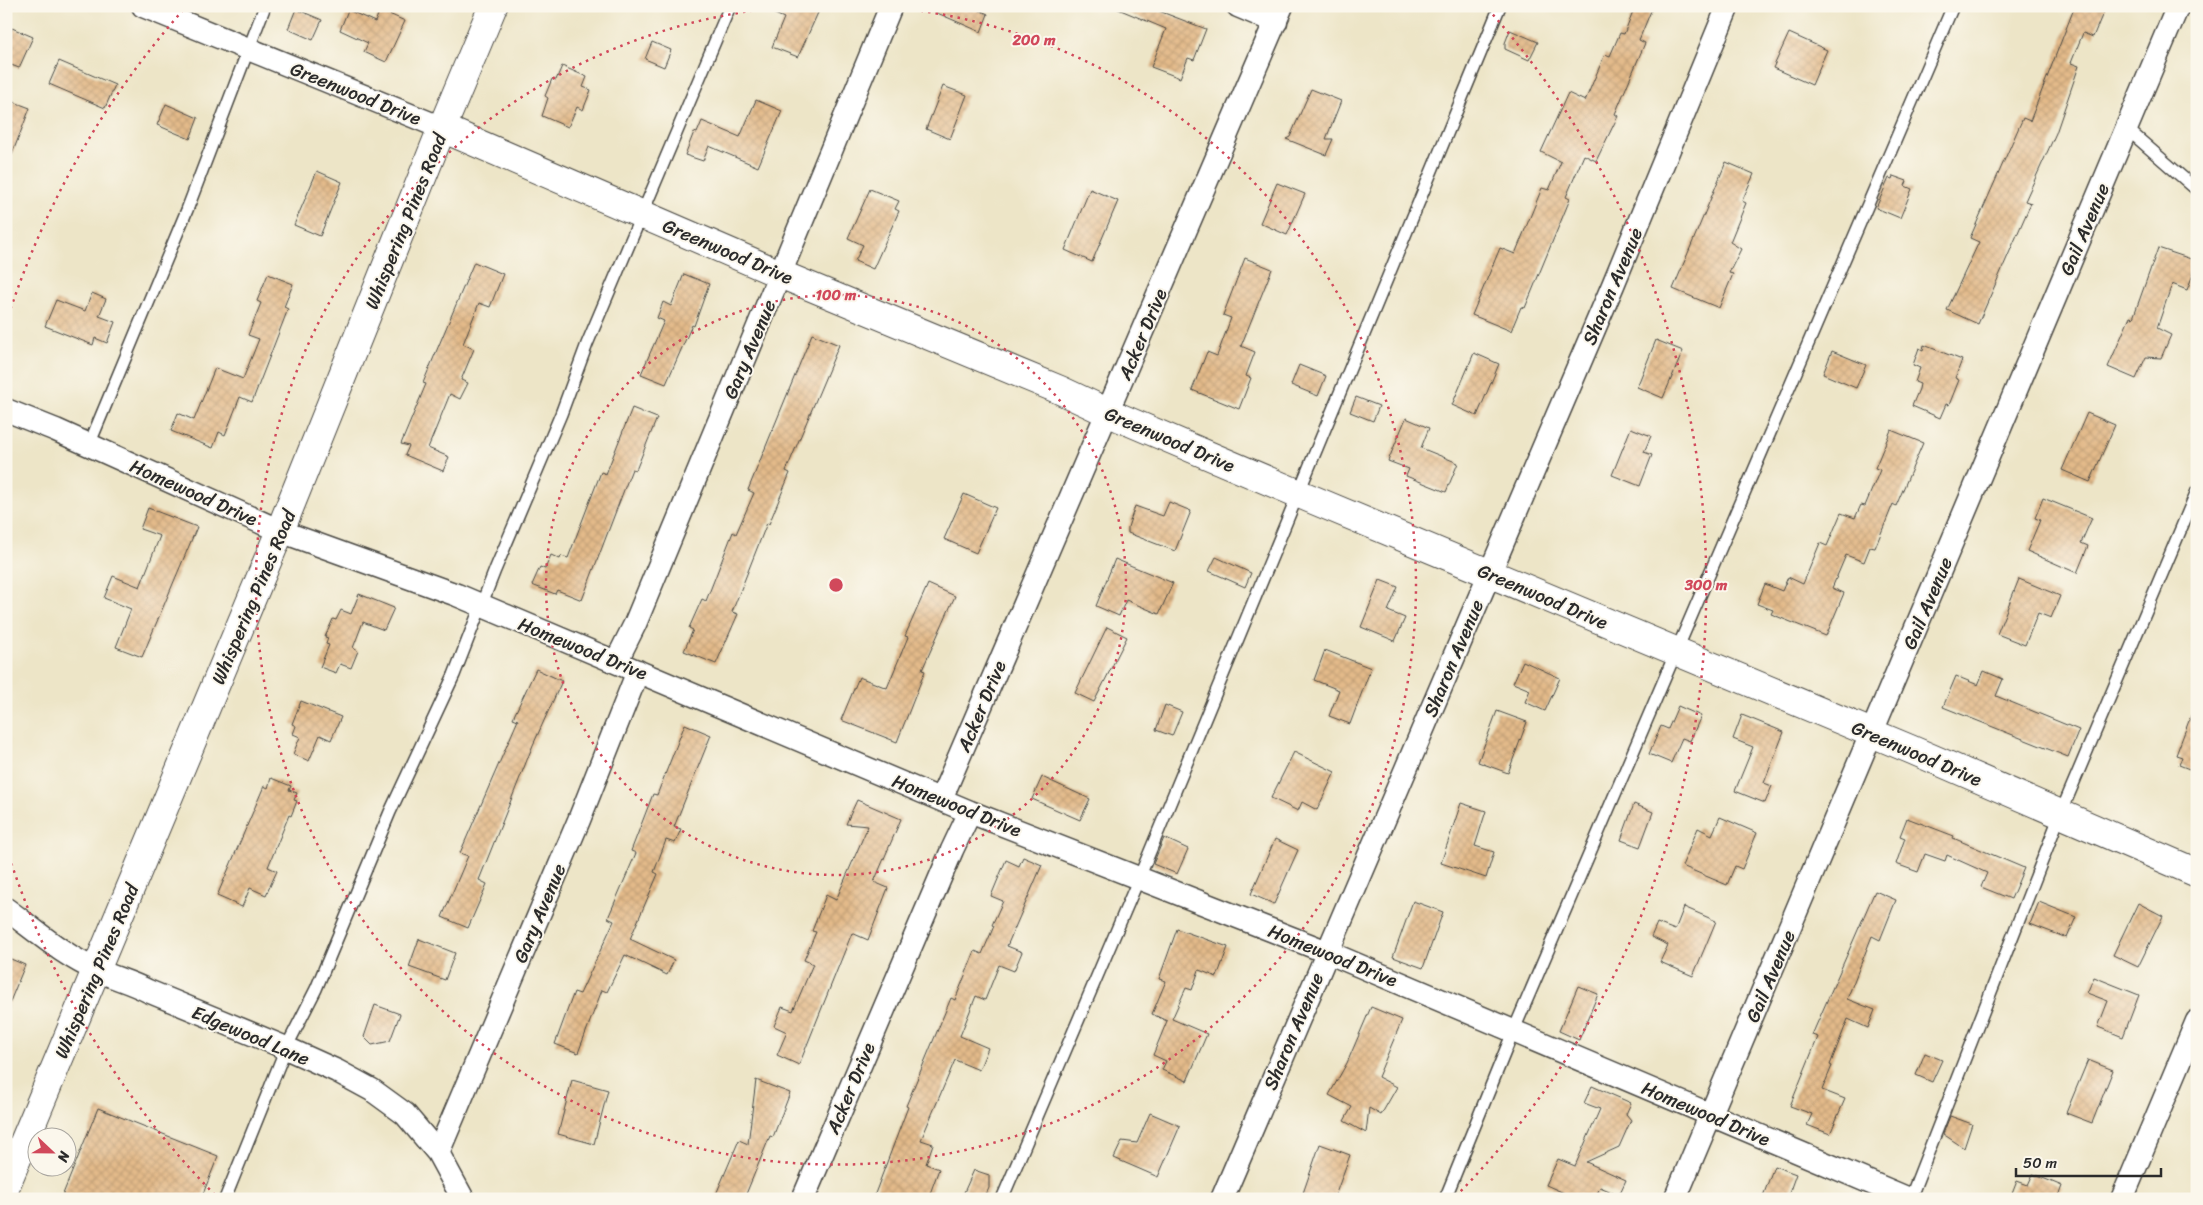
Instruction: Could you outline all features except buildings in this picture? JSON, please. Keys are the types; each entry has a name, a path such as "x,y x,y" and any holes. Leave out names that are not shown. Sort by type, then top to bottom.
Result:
{"street":[{"name":"Greenwood Drive","path":"143,6 442,128 780,274 1060,390 1109,413 1297,493 2197,873"},
{"name":"Whispering Pines Road","path":"6,1185 280,532 493,6"},
{"name":"Gary Avenue","path":"616,662 638,614 891,6"},
{"path":"1238,6 1279,14"},
{"name":"Sharon Avenue","path":"1222,1199 1616,276 1728,6"},
{"name":"Gail Avenue","path":"1675,1199 2178,6"},
{"name":"Acker Drive","path":"940,799 1109,413 1279,14"},
{"name":"Homewood Drive","path":"6,410 89,445 280,532 480,605 970,812 1327,952 1909,1199"},
{"name":"Gary Avenue","path":"438,1153 578,820 638,671"},
{"name":"Acker Drive","path":"803,1199 970,812"},
{"name":"Edgewood Lane","path":"6,909 72,956 97,970 132,982 148,991 286,1048 337,1071 372,1090 405,1114 438,1153 463,1199"},
{"path":"2122,1199 2197,1022"}],"lane":[{"path":"89,445 187,210 265,6"},
{"path":"225,1199 286,1048 316,989 390,812 454,675 480,605 561,414 587,344 730,6"},
{"path":"1002,1199 1139,878 1500,6"},
{"path":"1445,1199 1513,1032 1953,6"},
{"path":"2126,128 2197,190"},
{"path":"1909,1199 2060,815 2197,491"}]}
